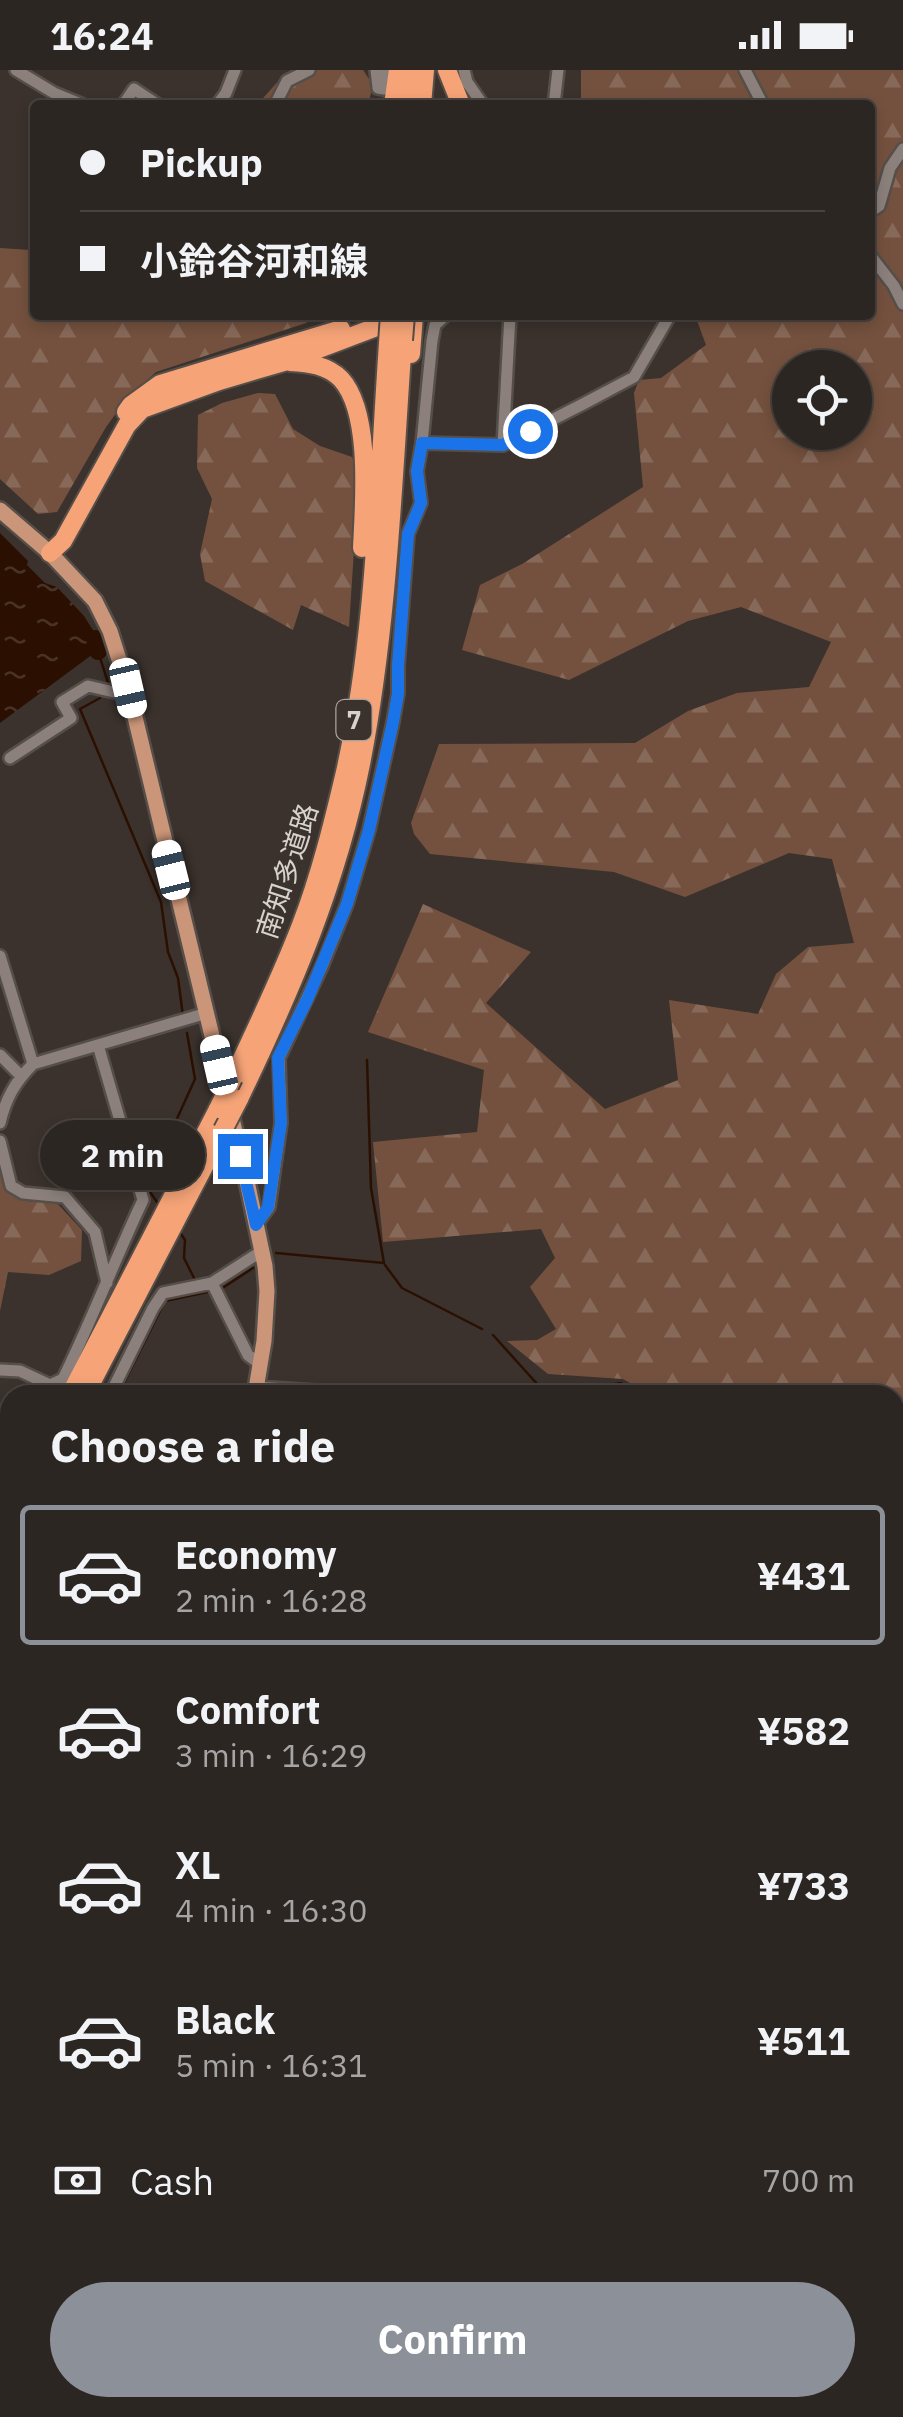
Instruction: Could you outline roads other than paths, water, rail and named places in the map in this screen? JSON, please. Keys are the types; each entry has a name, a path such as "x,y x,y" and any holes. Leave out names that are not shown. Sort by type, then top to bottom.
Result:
{"highway":[{"path":"394,100 398,70"},
{"path":"408,100 411,70"},
{"path":"422,100 425,70"},
{"path":"447,70 459,100"},
{"path":"288,352 327,320"},
{"path":"288,352 374,320"},
{"path":"50,553 54,537 113,430 131,404 160,384 405,327"},
{"name":"南知多道路","path":"90,1385 285,1002 336,865 361,764 377,649 405,327"},
{"name":"南知多道路","path":"75,1385 234,1078 303,921 346,770 364,661 405,327"},
{"path":"288,352 325,368 341,380 358,413 364,496 357,651 364,661"}],"main road":[{"path":"0,510 50,553 95,601 110,631 128,688 262,1251 267,1292 259,1385"}],"street":[{"path":"16,70 71,100"},
{"path":"221,100 235,70"},
{"path":"278,100 288,81 308,70"},
{"path":"376,70 378,88 384,88 388,70"},
{"path":"464,70 479,100"},
{"path":"555,100 558,70"},
{"path":"745,70 760,100"},
{"path":"126,100 134,89 150,100"},
{"path":"875,208 890,168 903,148"},
{"path":"875,261 903,304"},
{"path":"256,1225 268,1207 281,1123 278,1058 347,904 369,830 393,722 408,534 421,503 417,471 432,341 435,325 440,320"},
{"path":"503,445 510,320"},
{"path":"422,443 503,445 634,377 667,320"},
{"path":"10,758 72,718 62,702 84,687 92,685 114,692 128,688"},
{"path":"0,956 33,1064"},
{"path":"0,1123 6,1100 33,1064 206,1012"},
{"path":"0,1370 20,1371 50,1384 63,1379 144,1200 98,1045"},
{"path":"0,1055 18,1080"},
{"path":"0,1075 18,1080"},
{"path":"0,1142 11,1186 23,1193 65,1197 95,1232 108,1283"},
{"path":"114,1385 149,1306 162,1293 212,1283 262,1251"},
{"path":"212,1283 248,1355 260,1364"}],"water":[{"path":"0,533 45,583 57,587 98,638 92,640 93,654 0,723"}],"waterway":[{"path":"95,639 98,651"},
{"path":"98,651 109,686"},
{"path":"100,698 80,709 161,902 183,1016"},
{"path":"157,1202 148,1189 151,1176 195,1079 187,1033"},
{"path":"276,1253 384,1263 371,1188 367,1060"},
{"path":"181,1234 185,1240 184,1258 194,1278"},
{"path":"385,1265 402,1288 482,1329"},
{"path":"221,1289 253,1268"},
{"path":"123,1385 165,1301 212,1291"},
{"path":"493,1335 538,1385"},
{"path":"609,1385 621,1385"}]}
